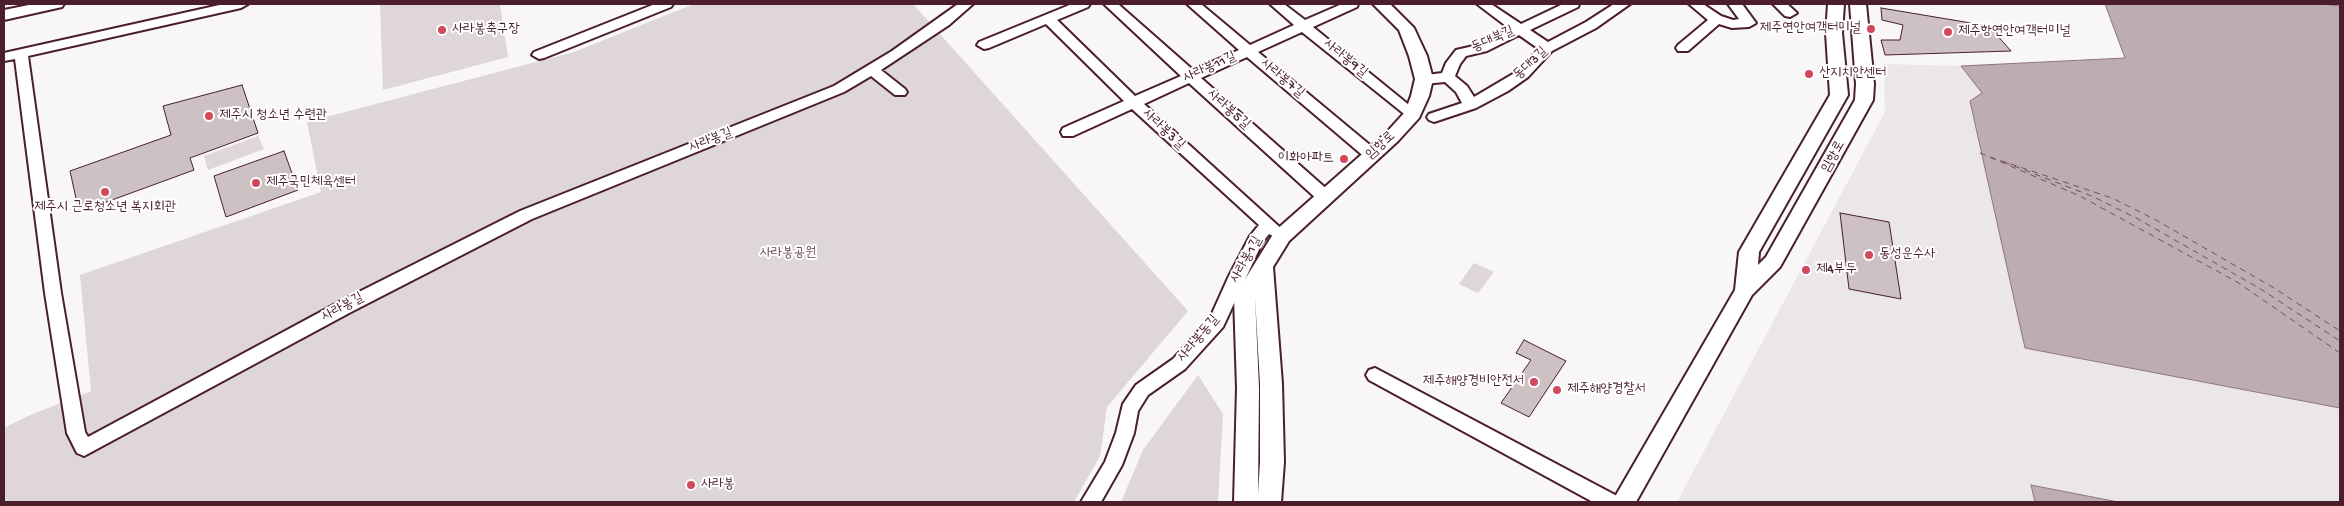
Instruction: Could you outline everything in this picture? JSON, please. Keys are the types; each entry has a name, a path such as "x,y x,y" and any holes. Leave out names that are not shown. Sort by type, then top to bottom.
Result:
{"main road":[{"path":"4,15 56,4"},
{"path":"1381,4 1406,28 1418,56 1424,79"},
{"name":"임항로","path":"1745,290 1749,252 1839,95 1834,33 1836,4"},
{"name":"임항로","path":"1624,502 1745,290 1773,262 1864,100 1865,84 1858,4"},
{"name":"임항로","path":"1246,502 1248,388 1244,297 1263,268 1275,231 1324,196 1372,155 1413,114 1424,79"},
{"path":"1263,268 1271,384 1272,462 1270,502"}],"street":[{"path":"4,56 241,4"},
{"path":"539,55 666,4"},
{"name":"사라봉길","path":"21,53 53,293 76,433 84,448 476,239 544,208 839,89 872,70 966,4"},
{"path":"984,45 1084,4"},
{"name":"사라봉5길","path":"1110,4 1324,196"},
{"name":"사라봉7길","path":"1193,4 1372,155"},
{"name":"사라봉9길","path":"1276,4 1413,114"},
{"name":"사라봉11길","path":"1068,132 1352,4"},
{"path":"1483,4 1547,48"},
{"name":"동대3길","path":"1434,117 1471,105 1503,88 1523,74 1547,48 1623,4"},
{"path":"1694,4 1716,19 1732,24 1749,23"},
{"path":"1736,4 1749,23"},
{"path":"1779,4 1790,13"},
{"path":"1566,5 1591,24"},
{"name":"동대북길","path":"1448,77 1453,63 1461,53 1482,48 1566,5"},
{"name":"사라봉3길","path":"1048,19 1134,103 1275,231"},
{"path":"1683,48 1711,26 1716,19"},
{"path":"872,70 900,92"},
{"path":"1424,79 1448,77 1462,89 1471,105"},
{"name":"사라봉1길","path":"1226,302 1256,240 1275,231"},
{"path":"1226,302 1230,325"},
{"name":"사라봉동길","path":"1091,502 1113,466 1125,433 1129,408 1142,390 1179,364 1216,322 1226,302"},
{"path":"1375,375 1610,502"}],"shaded area":[{"path":"2105,4 2321,4 2340,6 2340,408 2025,348 1970,101 1982,93 1961,66 2125,58"},
{"path":"1884,64 1961,66 1983,94 1970,101 2026,348 2340,408 2340,502 2118,502 2031,485 2035,502 1677,502 1885,112"},
{"path":"2031,485 2118,502 2035,502"}],"green space":[{"name":"사라봉축구장","path":"380,4 500,4 508,57 383,90"},
{"name":"사라봉공원","path":"694,4 913,4 1188,311 1107,407 1100,456 1074,502 4,502 4,428 28,416 91,391 80,275 321,192 307,122 574,52"},
{"path":"258,136 264,149 208,170 204,156"},
{"path":"1474,263 1494,272 1478,293 1459,284"},
{"path":"1198,375 1223,414 1218,502 1121,502 1143,450"}],"building":[{"name":"제주항연안여객터미널","path":"1881,8 1989,26 2011,51 1885,55 1881,40 1900,40 1903,25 1882,20"},
{"path":"242,85 258,133 190,158 194,170 79,212 70,171 171,135 163,106"},
{"name":"제주국민체육센터","path":"284,151 298,190 226,217 214,176"},
{"name":"동성운수사","path":"1840,213 1889,222 1901,299 1849,289"},
{"name":"제주해양경비안전서","path":"1524,340 1566,361 1529,417 1501,403 1531,360 1516,353"}],"ferry route":[{"path":"1980,153 2080,196 2237,282 2340,353"},
{"path":"1990,157 2112,198 2156,220 2274,288 2340,331"},
{"path":"2004,162 2094,197 2138,219 2259,288 2340,341"}],"place":[{"name":"제주연안여객터미널","path":"1871,29"},
{"name":"사라봉축구장","path":"442,30"},
{"name":"제주항연안여객터미널","path":"1948,32"},
{"name":"산지치안센터","path":"1809,74"},
{"name":"제주시 청소년 수련관","path":"209,116"},
{"name":"이화아파트","path":"1344,159"},
{"name":"제주국민체육센터","path":"256,183"},
{"name":"제주시 근로청소년 복지회관","path":"105,192"},
{"name":"동성운수사","path":"1869,255"},
{"name":"제4부두","path":"1806,270"},
{"name":"제주해양경비안전서","path":"1534,382"},
{"name":"제주해양경찰서","path":"1557,390"},
{"name":"사라봉","path":"691,485"}]}
